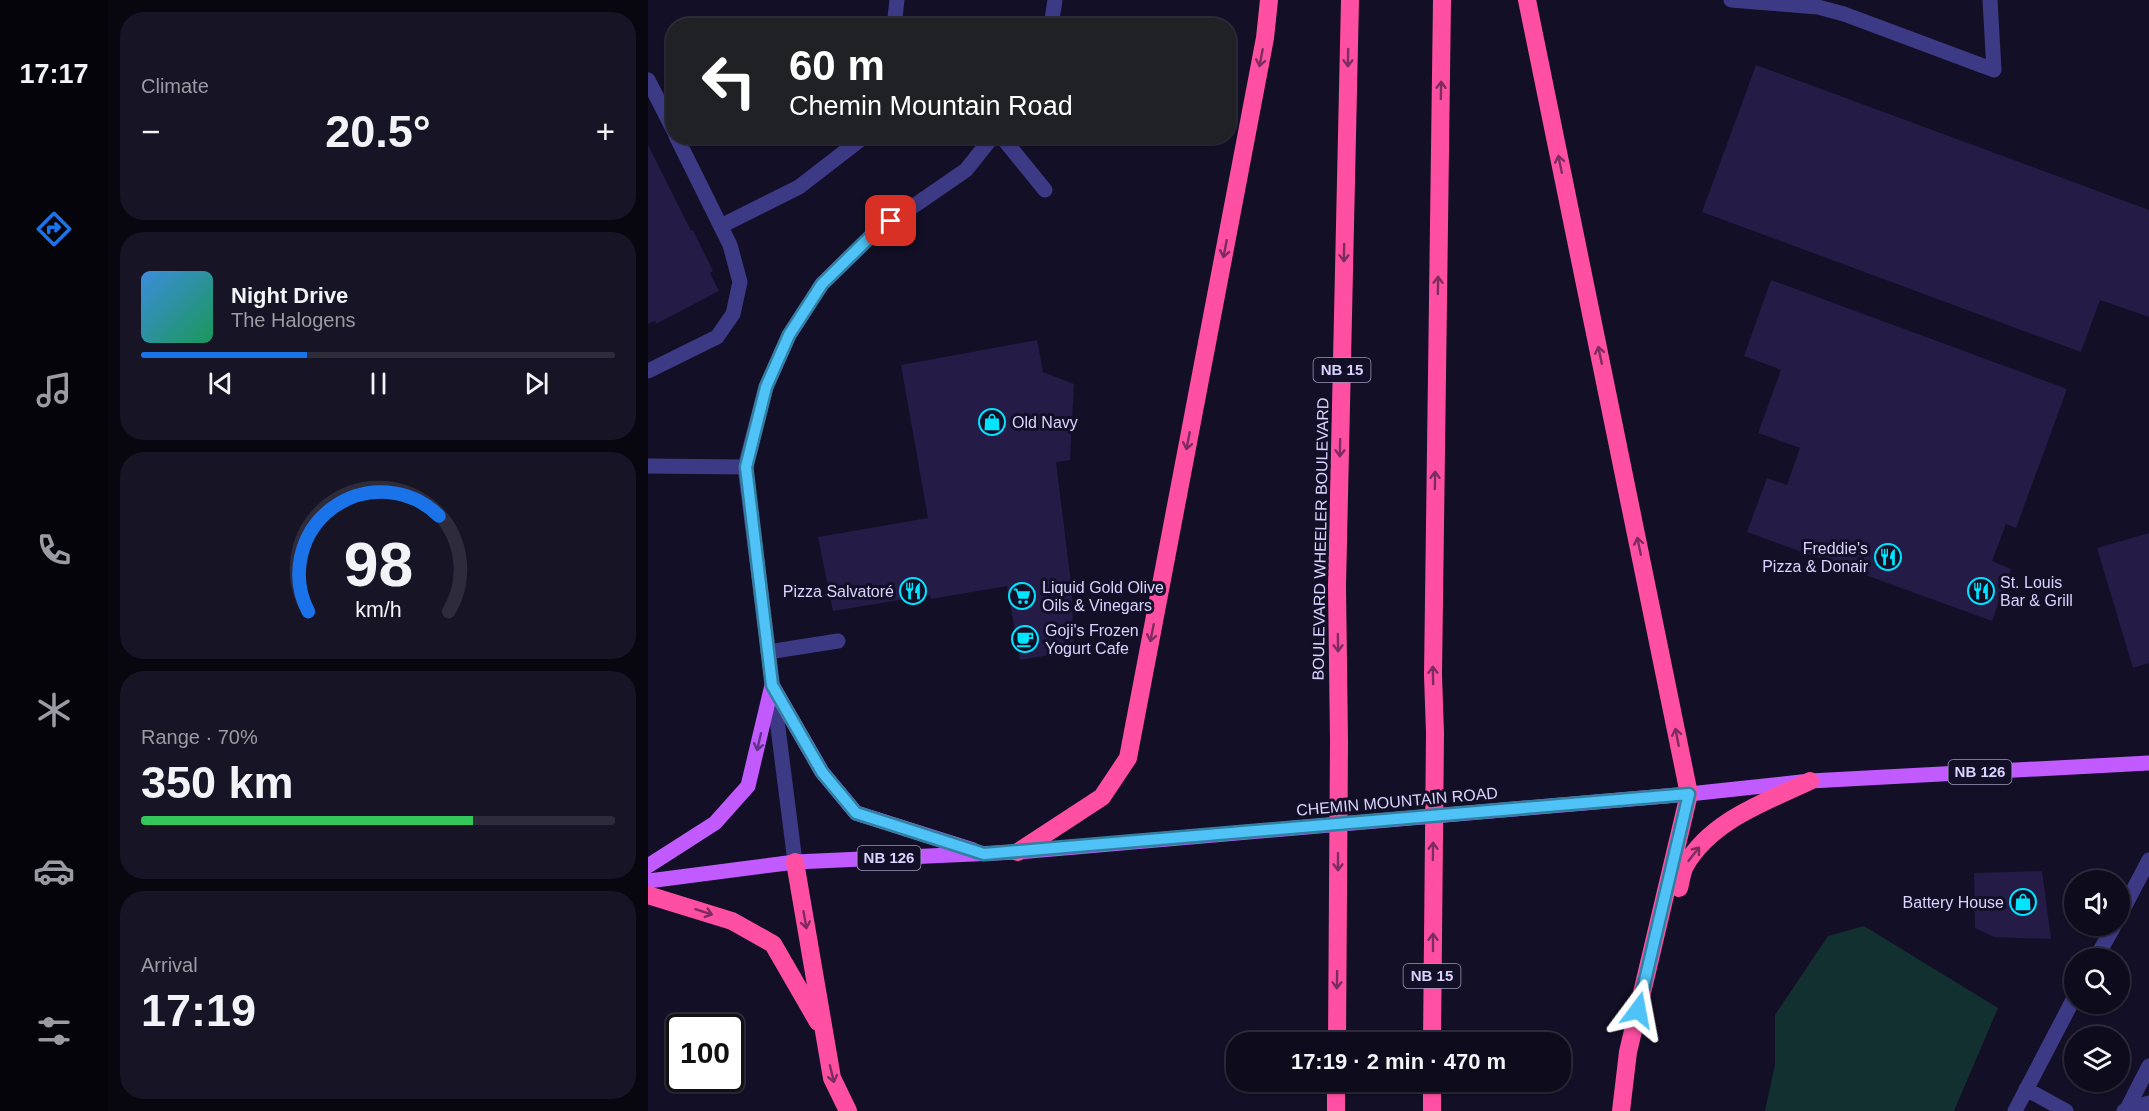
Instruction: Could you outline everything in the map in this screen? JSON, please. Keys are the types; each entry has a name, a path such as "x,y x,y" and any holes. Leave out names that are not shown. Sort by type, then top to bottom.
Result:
{"highway":[{"path":"1018,852 1102,797 1128,758 1265,38 1269,0"},
{"name":"BOULEVARD WHEELER BOULEVARD","path":"1337,1032 1339,741 1337,586 1350,0"},
{"name":"NB 15","path":"1432,1032 1435,733 1432,675 1442,0"},
{"path":"1527,0 1689,794 1628,1052 1622,1111"},
{"path":"1622,1111 1684,867 1701,845 1730,819 1810,781"},
{"path":"795,862 832,1078 848,1111"},
{"path":"648,895 732,921 773,944 825,1034"},
{"path":"1336,1092 1336,1111"},
{"path":"1432,1092 1432,1111"}],"main road":[{"path":"772,685 822,772 856,813 984,854"},
{"path":"648,866 715,823 748,786 772,685"},
{"name":"CHEMIN MOUNTAIN ROAD","path":"648,881 795,862 1018,852 1689,794 1810,781 2149,763"}],"street":[{"path":"895,18 897,0"},
{"path":"1052,18 1055,0"},
{"path":"1731,0 1844,7 1994,70 1990,0"},
{"path":"648,80 666,115"},
{"path":"648,371 717,337 734,314 740,282 730,245 680,144"},
{"path":"721,226 799,187 855,144"},
{"path":"795,862 746,467 766,387 789,335 822,284 873,234 966,170 987,144"},
{"path":"1008,144 1045,190"},
{"path":"648,466 746,467"},
{"path":"768,652 838,641"},
{"path":"2130,896 2149,860"},
{"path":"2015,1111 2066,1014"},
{"path":"2125,1111 2149,1066"},
{"path":"2026,1089 2066,1111"},
{"path":"2125,1111 2149,1103"}],"green space":[{"path":"1864,926 1998,1008 1954,1111 1765,1111 1775,1064 1775,1015 1828,936"}],"building":[{"path":"1756,65 2149,210 2149,317 2100,300 2081,352 1702,212"},
{"path":"648,145 713,271 710,273 719,291 656,324 655,321 648,324"},
{"path":"1771,280 2067,389 2016,528 2006,524 1992,561 2011,569 1992,621 1747,532 1767,478 1787,485 1800,448 1758,433 1781,370 1744,356"},
{"path":"1037,340 1043,372 1074,384 1070,460 1056,462 1072,591 1073,651 1020,660 1007,586 931,599 930,595 833,611 818,537 928,518 901,365"},
{"path":"2149,533 2149,663 2133,668 2097,548"},
{"path":"2042,871 2051,939 1994,937 1975,928 1974,873"}],"place":[{"name":"Old Navy","path":"992,422"},
{"name":"Freddie's Pizza & Donair","path":"1888,557"},
{"name":"Pizza Salvatoré","path":"913,591"},
{"name":"St. Louis Bar & Grill","path":"1981,591"},
{"name":"Liquid Gold Olive Oils & Vinegars","path":"1022,596"},
{"name":"Goji's Frozen Yogurt Cafe","path":"1025,639"},
{"name":"Battery House","path":"2023,902"}],"route":[{"path":"891,221 873,234 822,284 789,335 766,387 746,467 772,685 822,772 856,813 984,854 1689,794 1638,1010"}]}
